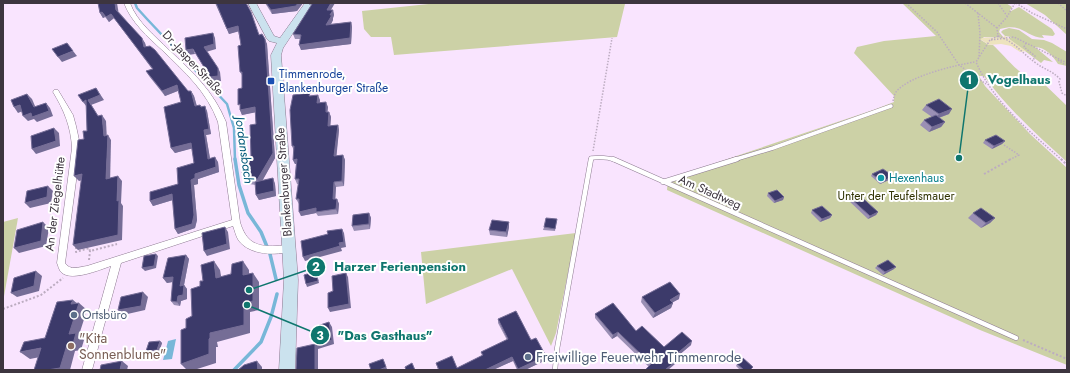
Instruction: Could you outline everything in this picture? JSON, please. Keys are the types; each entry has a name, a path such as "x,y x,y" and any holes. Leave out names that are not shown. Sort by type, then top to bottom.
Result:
{"main road":[{"path":"252,3 270,37 272,39 283,41"},
{"name":"Blankenburger Straße","path":"287,370 291,300 284,249 276,64 278,48 309,3"}],"street":[{"name":"Dr.-Jasper-Straße","path":"127,3 136,20 209,95 219,111 222,122 236,222 241,237 247,243 261,248 284,249"},
{"name":"An der Ziegelhütte","path":"56,92 71,118 74,131 74,170 61,263 64,269 70,272"},
{"path":"70,272 82,271 236,222"},
{"path":"87,370 117,260"}],"lane":[{"path":"663,182 773,148 891,106"},
{"name":"Am Stadtweg","path":"591,158 598,156 608,157 1016,338"},
{"path":"555,370 557,349 591,158"}],"path":[{"path":"906,3 938,32 959,64 987,85 1033,134 1067,165"},
{"path":"965,3 997,28"},
{"path":"998,3 1006,16"},
{"path":"998,36 997,28 1006,16 1010,14 1016,3 1032,13 1067,29"},
{"path":"1058,3 1067,11"},
{"path":"978,13 980,33 978,58"},
{"path":"987,85 980,74 976,62 990,40 998,36 1011,41 1033,61 1052,72 1060,79 1059,82 1062,93 1067,96"},
{"path":"990,40 1014,37 1067,63"},
{"path":"591,158 612,38"},
{"path":"1026,43 1024,47 1035,56 1033,61"},
{"path":"1054,57 1064,64"},
{"path":"891,106 896,91 907,83 959,64 976,62"},
{"path":"984,174 1019,155 1004,145"},
{"path":"76,246 76,252 89,248 90,251 118,244"},
{"path":"3,309 41,295 70,272"},
{"path":"1016,338 1067,359"}],"green space":[{"path":"438,3 625,4 617,37 394,55 391,37 371,37 364,29 362,11"},
{"name":"Unter der Teufelsmauer","path":"902,3 1006,3 1012,7 1010,10 1011,11 1019,7 1052,29 1055,34 1053,36 1042,35 1044,38 1032,35 1014,27 1008,27 1000,29 999,32 1004,38 984,37 981,40 989,45 993,45 1021,72 1034,79 1040,80 1067,106 1067,162 1034,132 993,88 984,76 979,76 985,86 1030,134 1067,168 1067,365 980,330 667,190 668,179 894,102 894,96 854,53 857,47 884,41 936,36"},
{"path":"1025,3 1067,3 1067,35 1045,15"},
{"path":"1009,28 1019,30 1032,39 1044,40 1052,43 1067,52 1067,66 1058,64 1048,52 1039,47 1035,47 1053,62 1044,60 1041,63 1009,39 1011,37 1005,36 1001,32"},
{"path":"18,218 3,302 3,222"},
{"path":"576,233 556,333 551,346 512,269 426,304 421,252"}],"sand":[{"path":"1005,36 1026,51 1020,52 1011,46 1001,44 989,45 980,39 999,38"}],"water":[{"path":"176,339 172,359 163,360 168,341"}],"building":[{"path":"98,3 115,3 116,10 142,38 144,47 150,46 155,50 188,91 191,91 195,106 205,106 209,129 204,130 208,159 215,157 216,167 195,174 195,178 191,180 194,215 192,224 175,229 172,194 150,201 150,192 178,184 177,168 194,163 191,143 171,148 164,107 181,102 177,85 162,91 146,71 153,69 111,14 106,17 102,12 100,13"},
{"path":"216,3 246,3 251,12 259,35 262,34 265,39 273,153 257,180 246,179 250,173 242,173 245,158 251,157 250,125 256,124 255,107 240,110 240,104 238,105 238,89 242,88 242,72 240,72 238,46 241,45 238,26 227,29"},
{"path":"266,3 298,3 296,6 271,10"},
{"path":"331,3 327,10 333,10 330,15 332,15 326,25 351,22 350,38 299,45 301,35 293,34 312,4 309,4"},
{"path":"213,33 214,44 204,47 218,68 218,76 210,77 193,49 186,50 185,38"},
{"path":"67,43 73,51 58,57 52,49"},
{"path":"96,88 100,95 88,100 98,116 102,115 104,136 108,135 106,179 118,176 118,235 73,245 82,174 74,176 78,140 84,139 83,131 87,131 86,100 83,102 78,95"},
{"path":"310,93 309,96 318,95 317,103 326,102 326,112 329,112 328,126 338,125 334,156 343,155 342,181 334,182 333,199 337,199 336,209 316,212 316,208 299,212 299,199 296,199 299,179 295,179 297,159 293,160 294,146 292,146 290,110 293,95"},
{"path":"27,94 34,107 46,103 49,111 32,117 31,113 23,116 20,105 14,107 11,100"},
{"path":"939,99 952,109 939,114 926,105"},
{"path":"936,115 945,122 932,127 924,120"},
{"path":"54,128 56,141 32,149 31,136"},
{"path":"996,135 1005,141 994,146 985,140"},
{"name":"Hexenhaus","path":"883,169 893,176 882,182 872,174"},
{"path":"273,178 274,191 256,195 255,182"},
{"path":"48,186 47,197 25,203 27,191"},
{"path":"777,190 784,197 775,201 768,193"},
{"path":"857,193 878,212 870,216 848,196"},
{"path":"822,206 832,215 822,219 812,210"},
{"path":"981,208 995,218 986,223 973,213"},
{"path":"369,213 369,224 352,226 353,215"},
{"path":"546,218 557,219 555,229 544,227"},
{"path":"492,220 509,222 506,232 489,230"},
{"path":"43,222 41,241 14,248 17,230"},
{"path":"225,227 227,244 204,251 202,233"},
{"path":"342,229 344,242 339,243 340,246 303,257 301,241 328,234 327,231"},
{"path":"156,254 154,266 142,268 144,256"},
{"path":"186,255 180,286 184,285 183,295 178,296 177,302 171,301 173,277 163,278 168,258"},
{"path":"888,260 896,267 885,272 877,266"},
{"path":"214,261 216,278 231,274 232,264 243,261 243,275 253,273 253,301 244,303 244,325 210,333 209,354 181,364 181,330 186,328 186,319 192,316 191,289 200,286 200,281 203,281 201,265"},
{"path":"36,271 34,286 11,293 14,278"},
{"path":"316,271 318,281 306,284 304,275"},
{"path":"346,273 349,304 328,308 328,293 333,291 332,276"},
{"path":"670,282 680,294 670,300 673,303 655,313 642,297"},
{"path":"143,292 141,306 118,310 121,297"},
{"path":"73,300 71,304 79,303 69,334 76,333 73,344 67,345 60,368 34,370 41,348 20,352 24,342 45,338 57,302"},
{"path":"613,303 636,331 642,326 664,347 682,332 692,341 673,357 677,360 665,370 645,370 651,364 618,332 613,335 595,314"},
{"path":"516,311 531,340 536,338 546,356 518,369 512,357 485,370 439,370 436,363 452,356 457,368 483,355 481,352 508,339 498,319"},
{"path":"329,322 332,340 315,344 314,327"},
{"path":"160,341 157,350 146,351 149,342"},
{"path":"315,344 315,370 296,370 297,348"},
{"path":"743,358 753,367 750,370 744,370 737,364"},
{"path":"383,359 386,367 379,370 371,370 369,364"},
{"path":"122,361 120,370 100,370 101,365"},
{"path":"257,361 258,370 238,370 244,365"},
{"path":"412,363 415,370 406,370 405,367"}],"waterway":[{"name":"Jordansbach","path":"135,3 137,8 147,19 227,104 234,128 235,160"},
{"name":"Jordansbach","path":"235,159 239,185 248,213 261,232 270,254 276,279"},
{"name":"Jordansbach","path":"234,370 261,342 271,317 277,294"}],"place":[{"name":"Timmenrode, Blankenburger Straße","path":"271,81"},
{"name":"Vogelhaus","path":"959,158"},
{"name":"Hexenhaus","path":"881,178"},
{"name":"Harzer Ferienpension","path":"249,290"},
{"name":"\"Das Gasthaus\"","path":"247,305"},
{"name":"Ortsbüro","path":"74,315"},
{"name":"\"Kita Sonnenblume\"","path":"71,346"},
{"name":"Freiwillige Feuerwehr Timmenrode","path":"528,357"}]}
